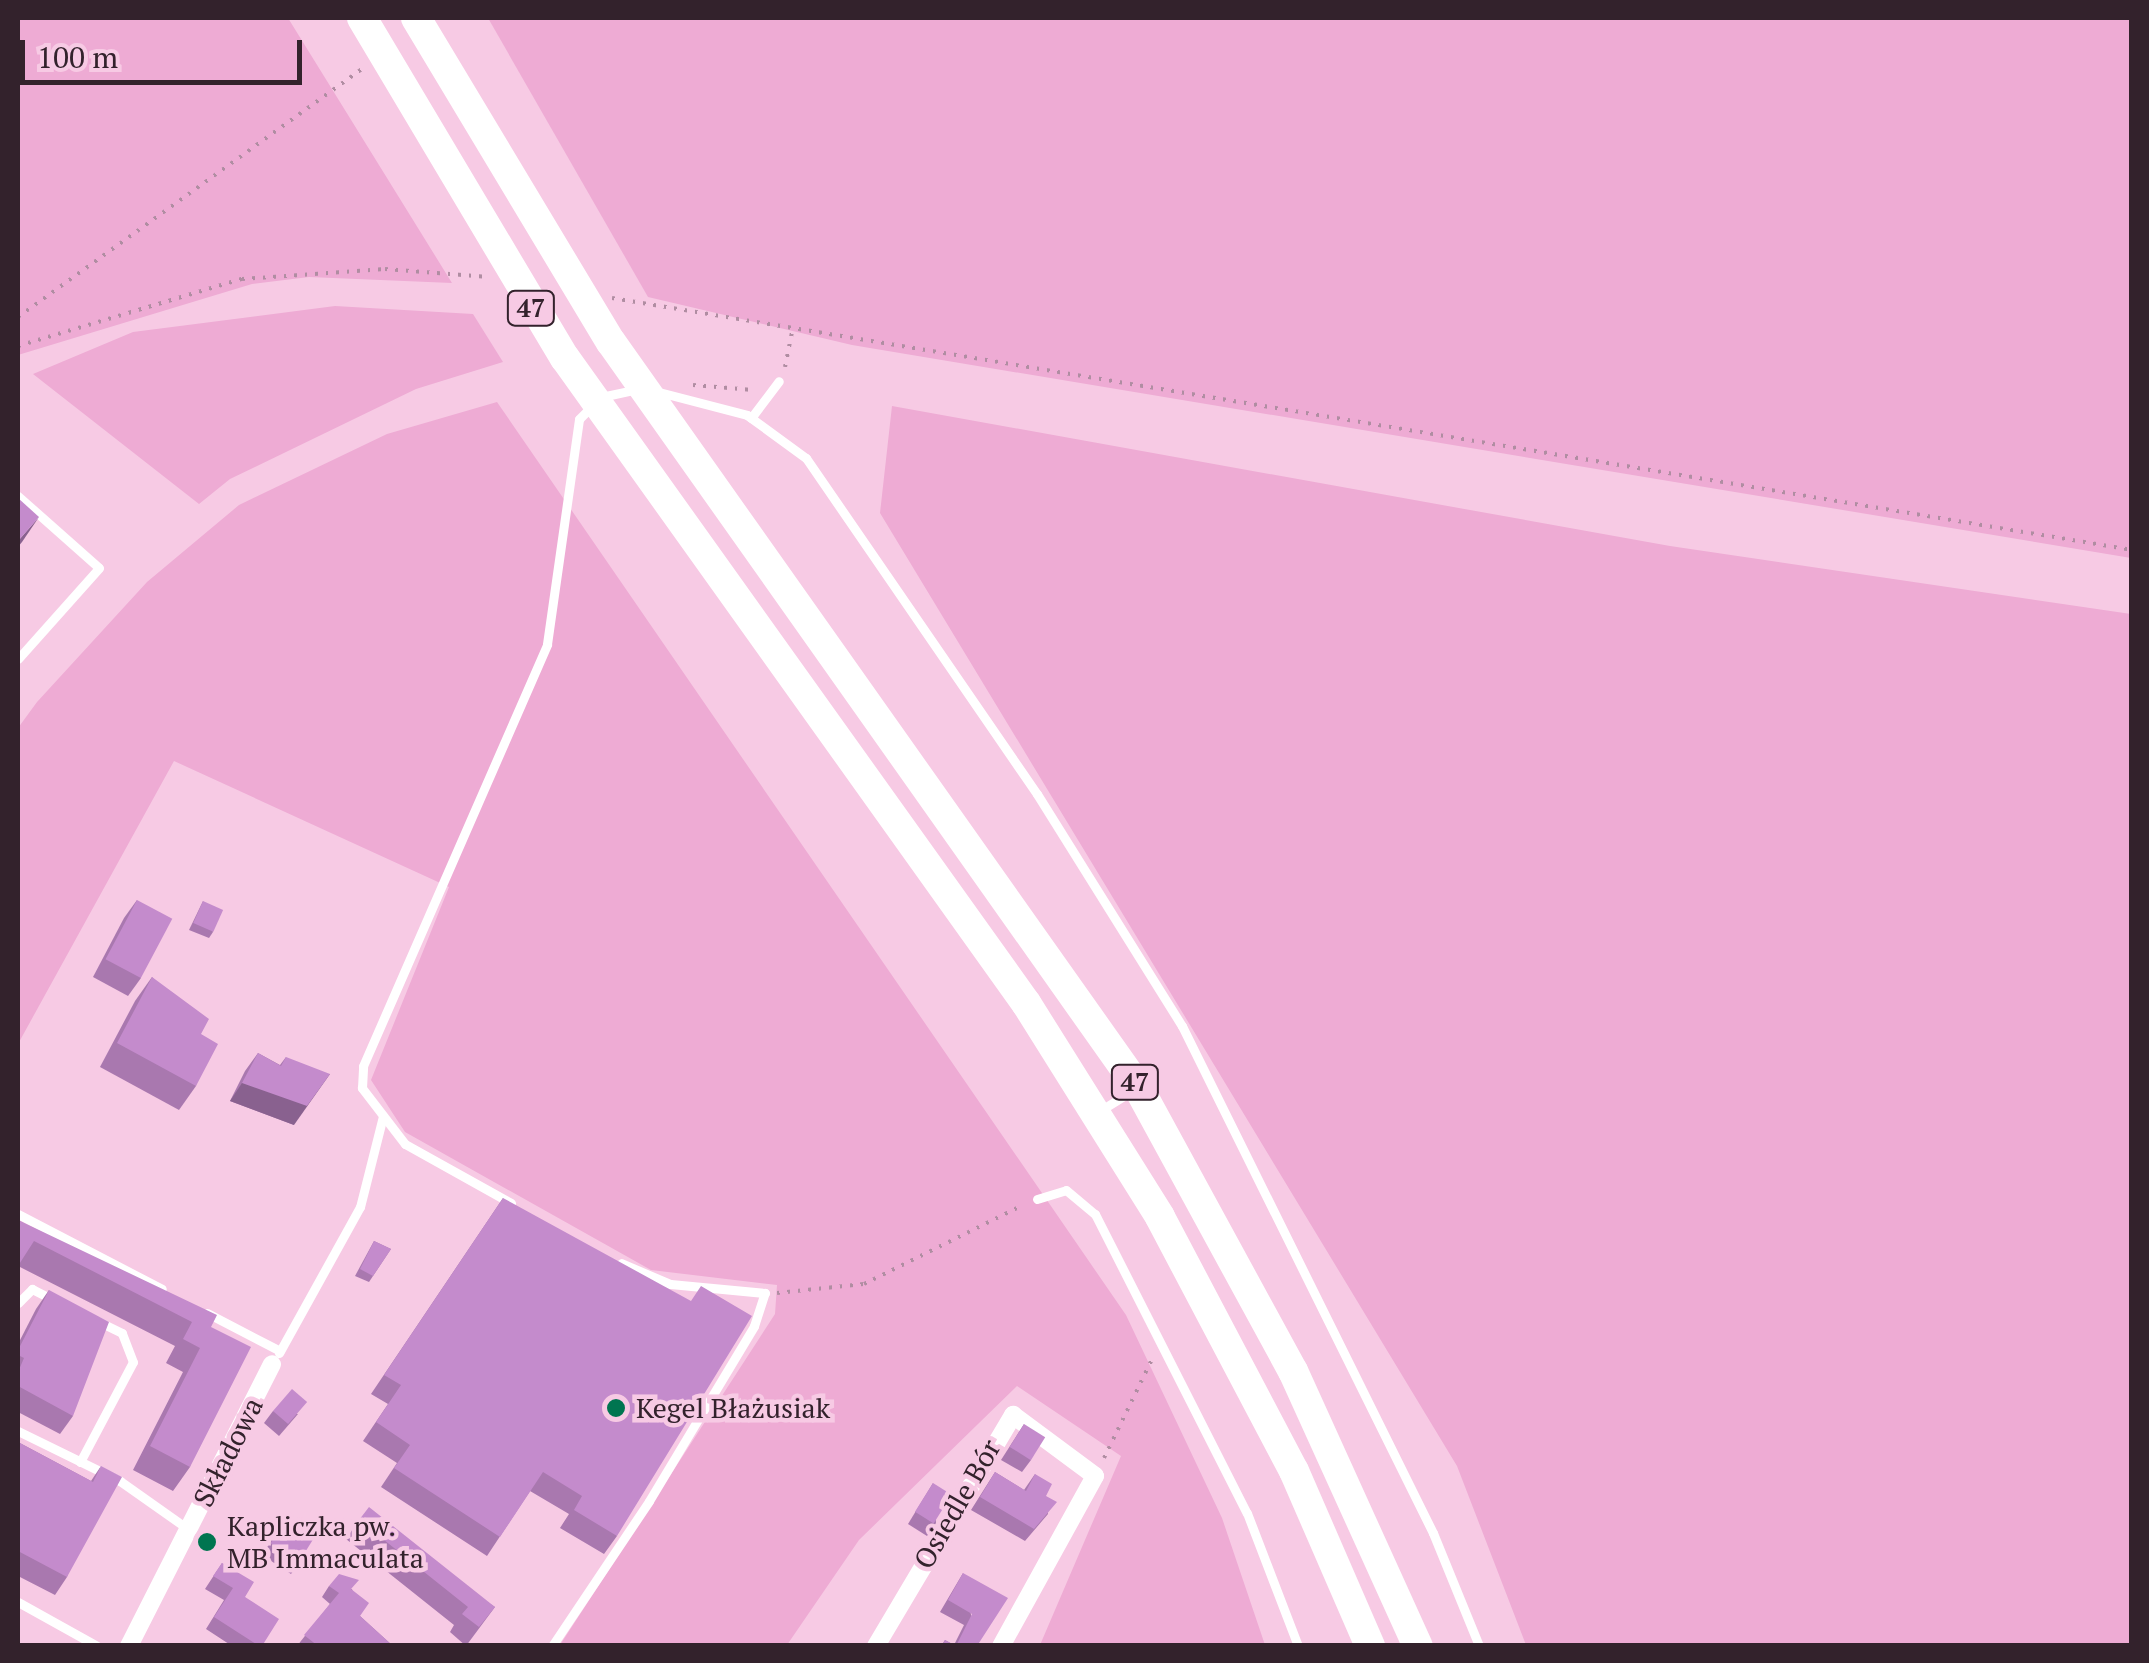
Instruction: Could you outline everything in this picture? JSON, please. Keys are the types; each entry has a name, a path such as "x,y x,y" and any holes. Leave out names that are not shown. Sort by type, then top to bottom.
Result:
{"main road":[{"path":"416,18 446,73"},
{"name":"47","path":"428,18 446,73 560,267 1138,1087 1293,1371 1418,1646"},
{"name":"47","path":"364,20 506,270 1095,1113 1242,1370 1370,1646"}],"street":[{"name":"Składowa","path":"129,1646 276,1358"},
{"name":"Osiedle Bór","path":"876,1646 1007,1418 1022,1416 1095,1476"},
{"path":"1001,1646 1095,1476"}],"lane":[{"path":"751,418 779,380"},
{"path":"521,1209 416,1151 362,1088 363,1066 548,644 579,419 624,390 693,396 751,418 806,458 883,564 1182,1026 1433,1532 1479,1646"},
{"path":"18,496 99,568 18,659"},
{"path":"1095,1113 1138,1087"},
{"path":"196,1307 276,1358 360,1207 384,1116"},
{"path":"1037,1200 1055,1190 1078,1195 1161,1336 1298,1646"},
{"path":"18,1214 180,1298"},
{"path":"552,1646 754,1326 765,1293 670,1284 609,1257"},
{"path":"18,1303 32,1289 130,1346 132,1362 80,1462"},
{"path":"18,1431 80,1462 188,1529"},
{"path":"18,1602 98,1646"}],"path":[{"path":"18,317 369,64"},
{"path":"18,346 198,288 313,270 506,280"},
{"path":"604,296 2132,550"},
{"path":"779,380 794,326"},
{"path":"765,1293 864,1284 1037,1200"},
{"path":"1095,1476 1161,1336"}],"shaded area":[{"path":"18,18 288,18 452,283 309,277 252,284 18,355"},
{"path":"488,18 2131,18 2131,558 852,345 648,297"},
{"path":"335,306 473,314 503,362 416,389 230,479 199,504 33,374 133,332"},
{"path":"497,402 1126,1315 1222,1518 1265,1645 1040,1645 1121,1456 1017,1386 859,1540 787,1645 560,1645 775,1314 777,1285 651,1270 405,1132 371,1080 449,887 174,761 18,1044 18,728 37,702 147,582 239,505 387,434"},
{"path":"892,406 1670,546 2131,614 2131,1645 1526,1645 1457,1466 880,513"}],"building":[{"path":"18,498 39,517 18,541"},
{"path":"137,900 172,919 141,978 106,959"},
{"path":"203,901 223,910 213,932 193,923"},
{"path":"152,977 209,1019 201,1034 218,1044 196,1086 117,1043"},
{"path":"258,1053 281,1066 286,1057 330,1074 307,1106 242,1083"},
{"name":"Kegel Błażusiak","path":"503,1198 691,1301 701,1286 752,1316 617,1536 574,1510 582,1496 543,1472 500,1537 394,1468 410,1445 376,1422 401,1385 384,1375"},
{"path":"18,1220 217,1315 211,1327 251,1347 190,1467 150,1446 200,1348 183,1339 192,1322 34,1241 18,1266"},
{"path":"374,1241 391,1249 373,1276 360,1269"},
{"path":"49,1290 109,1322 73,1416 18,1386 24,1358 18,1350"},
{"path":"292,1389 307,1402 288,1424 273,1411"},
{"path":"1024,1424 1045,1437 1031,1460 1010,1447"},
{"path":"18,1442 93,1482 101,1466 122,1477 67,1577 18,1551"},
{"path":"995,1472 1026,1491 1035,1474 1052,1484 1046,1496 1057,1502 1034,1529 980,1497"},
{"path":"933,1483 952,1495 934,1523 915,1512"},
{"path":"369,1507 495,1607 479,1627 462,1614 468,1607 359,1520"},
{"path":"287,1517 316,1535 299,1561 271,1543"},
{"path":"222,1563 254,1582 245,1597 279,1619 262,1646 214,1617 233,1588 213,1576"},
{"path":"963,1573 1008,1598 977,1646 956,1646 972,1614 948,1600"},
{"path":"339,1574 359,1580 351,1589 369,1603 360,1616 393,1646 318,1646 304,1635 339,1593 329,1586"}],"place":[{"name":"Kegel Błażusiak","path":"616,1408"},
{"name":"Kapliczka pw. MB Immaculata","path":"207,1542"}]}
